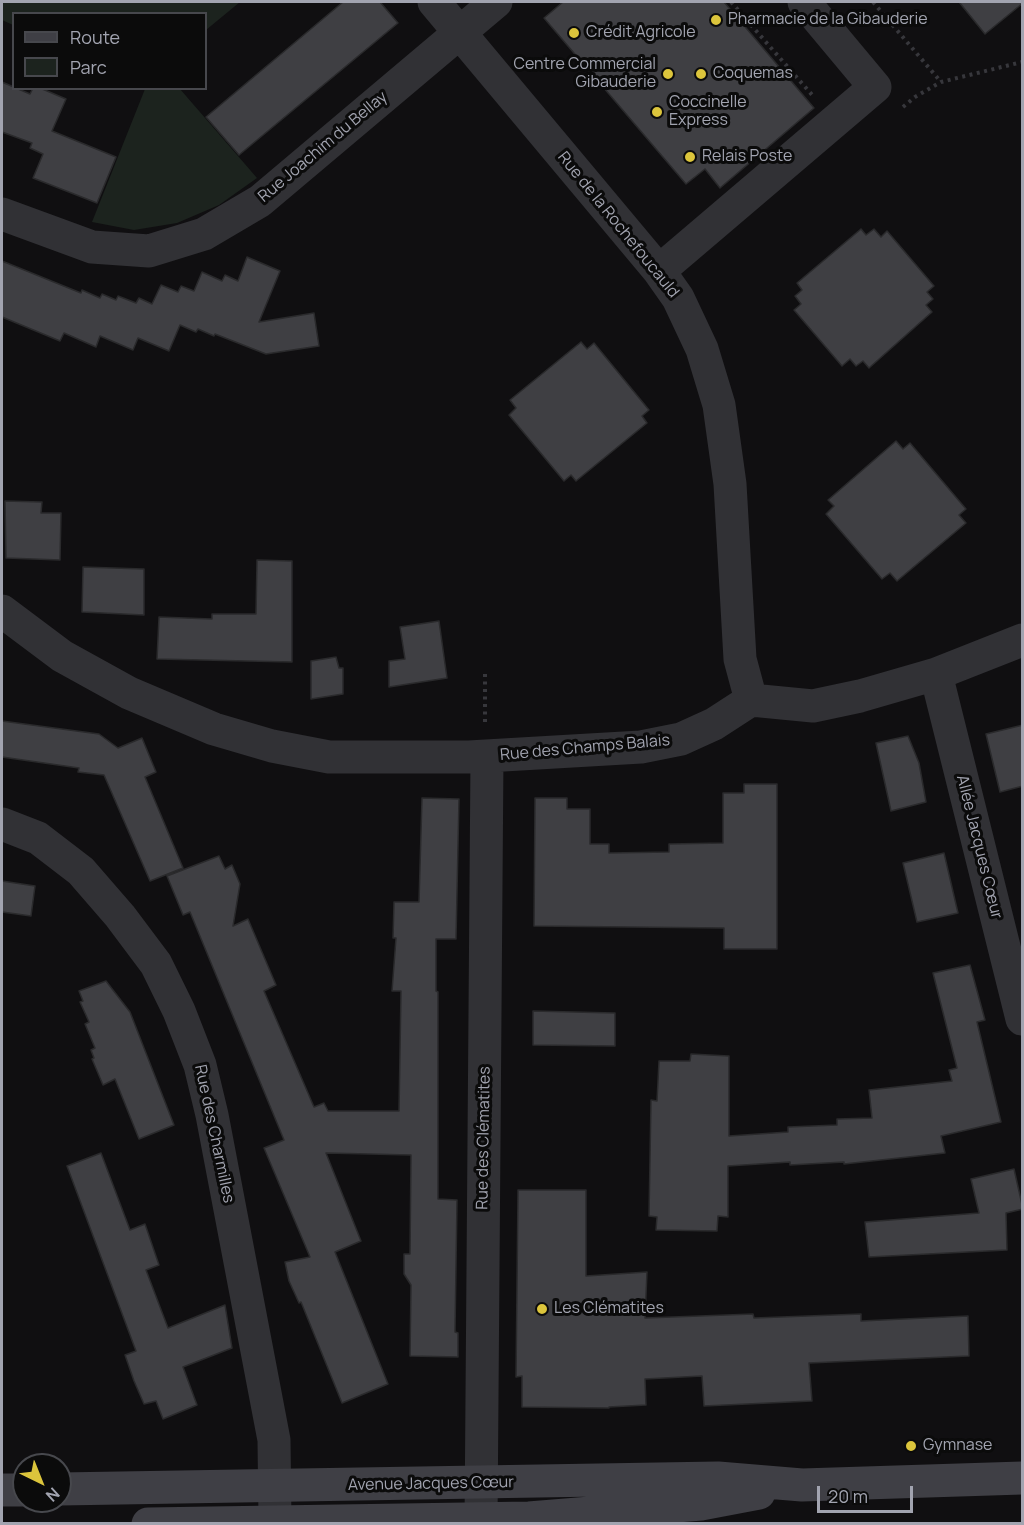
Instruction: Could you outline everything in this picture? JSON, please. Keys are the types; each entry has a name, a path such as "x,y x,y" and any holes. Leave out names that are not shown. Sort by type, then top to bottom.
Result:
{"main road":[{"name":"Avenue Jacques Cœur","path":"72,1489 718,1478 802,1485 1023,1478"},
{"name":"Avenue Jacques Cœur","path":"148,1524 274,1521 481,1521 701,1504 802,1485"}],"street":[{"name":"Rue de la Rochefoucauld","path":"434,2 659,271 678,298 702,349 719,405 729,484 740,659 751,700"},
{"name":"Rue Joachim du Bellay","path":"2,214 92,247 149,251 204,234 260,201 496,2"},
{"path":"659,271 875,87 804,2"},
{"name":"Rue des Champs Balais","path":"2,610 62,656 129,693 214,729 272,747 330,757 478,757 640,747 681,739 714,724 751,700"},
{"path":"751,700 813,706 860,696 936,674 1023,640"},
{"name":"Allée Jacques Cœur","path":"936,674 1023,1019"},
{"name":"Rue des Clématites","path":"478,757 481,1521"},
{"name":"Rue des Charmilles","path":"2,824 38,838 81,871 120,916 156,964 179,1011 200,1065 212,1115 274,1440 274,1521"}],"path":[{"path":"731,2 835,122"},
{"path":"735,6 740,2"},
{"path":"873,2 941,82"},
{"path":"968,75 1023,62"},
{"path":"478,757 485,734 485,674"}],"green space":[{"path":"2,2 240,2 207,29 207,12 12,12 12,25 2,20"},
{"path":"145,90 181,90 257,178 219,205 177,223 134,230 92,222"}],"building":[{"path":"343,2 380,2 398,23 239,155 206,117"},
{"path":"563,2 724,2 814,108 720,188 705,169 686,184 544,18"},
{"path":"959,2 1023,2 1023,3 985,34"},
{"path":"2,82 12,86 12,90 21,90 30,94 32,90 45,90 66,99 52,131 116,157 97,203 33,178 43,154 30,148 32,143 2,132"},
{"path":"861,229 866,235 874,229 881,237 887,231 934,286 927,292 933,299 926,305 932,312 869,368 863,361 856,366 850,359 842,366 794,310 801,304 795,296 802,290 797,283"},
{"path":"247,257 280,271 259,322 314,313 319,346 266,354 215,334 214,336 198,329 196,332 180,325 169,351 138,338 133,350 100,336 96,347 64,333 60,341 2,317 2,261 81,293 82,290 100,298 102,294 116,300 118,296 136,303 139,298 152,304 161,285 178,292 181,286 194,291 202,272 222,281 225,275 238,281"},
{"path":"581,342 587,349 594,343 649,410 642,416 647,423 576,481 571,475 564,481 509,415 516,408 510,400"},
{"path":"896,441 903,449 910,443 966,509 959,515 966,523 897,581 890,573 882,579 826,514 834,506 828,500"},
{"path":"5,501 42,502 41,513 61,513 60,560 6,558"},
{"path":"257,560 292,561 292,662 157,659 159,617 212,619 212,614 256,614"},
{"path":"83,567 144,569 144,615 82,612"},
{"path":"439,621 447,678 389,687 389,661 405,659 400,627"},
{"path":"336,657 339,668 343,668 343,694 311,699 311,661"},
{"path":"2,721 99,734 118,748 142,738 156,772 145,777 183,868 150,881 104,775 78,772 79,768 2,757"},
{"path":"1023,725 1023,786 1000,792 986,734"},
{"path":"908,736 919,763 926,802 891,811 876,743"},
{"path":"744,784 777,784 777,949 724,949 724,928 534,926 535,798 567,798 567,809 590,809 590,844 609,844 609,853 669,852 669,844 723,843 723,793 744,793"},
{"path":"422,798 459,799 456,939 436,939 438,1199 457,1200 455,1332 458,1333 458,1357 410,1356 411,1285 404,1274 404,1254 410,1254 411,1155 326,1153 361,1241 335,1252 388,1384 342,1403 301,1302 299,1303 289,1281 285,1262 310,1257 264,1148 284,1140 190,912 183,915 167,876 219,856 225,869 232,865 240,884 233,926 248,919 276,985 264,991 314,1107 324,1103 328,1111 399,1111 401,991 392,991 396,938 393,938 394,902 419,902"},
{"path":"944,853 958,913 917,922 903,863"},
{"path":"2,881 35,886 31,916 2,912"},
{"path":"970,965 985,1020 977,1022 1001,1122 941,1136 945,1153 844,1164 844,1162 790,1165 790,1162 728,1166 728,1217 718,1216 717,1231 656,1230 657,1217 649,1216 651,1100 657,1101 659,1061 690,1061 691,1054 729,1056 729,1136 788,1132 788,1127 837,1125 837,1119 872,1118 869,1090 952,1081 949,1070 957,1068 933,973"},
{"path":"106,981 130,1012 174,1125 139,1139 115,1079 103,1085 92,1059 94,1058 91,1050 95,1048 85,1024 89,1022 80,1002 83,1001 79,991"},
{"path":"533,1011 615,1013 615,1046 533,1045"},
{"path":"101,1153 130,1230 145,1224 159,1265 146,1270 168,1328 225,1305 232,1348 183,1367 197,1405 163,1419 156,1401 144,1404 134,1381 125,1355 136,1351 67,1166"},
{"path":"1014,1169 1023,1209 1006,1213 1007,1250 869,1257 865,1222 979,1213 971,1179"},
{"path":"518,1190 586,1190 586,1276 647,1272 645,1318 753,1314 754,1318 861,1314 861,1321 968,1316 969,1356 809,1363 812,1401 704,1406 702,1376 645,1379 646,1405 609,1408 522,1407 522,1376 516,1377"}],"place":[{"name":"Pharmacie de la Gibauderie","path":"716,20"},
{"name":"Crédit Agricole","path":"574,33"},
{"name":"Centre Commercial Gibauderie","path":"668,74"},
{"name":"Coquemas","path":"701,74"},
{"name":"Coccinelle Express","path":"657,112"},
{"name":"Relais Poste","path":"690,157"},
{"name":"Les Clématites","path":"542,1309"},
{"name":"Gymnase","path":"911,1446"}]}
